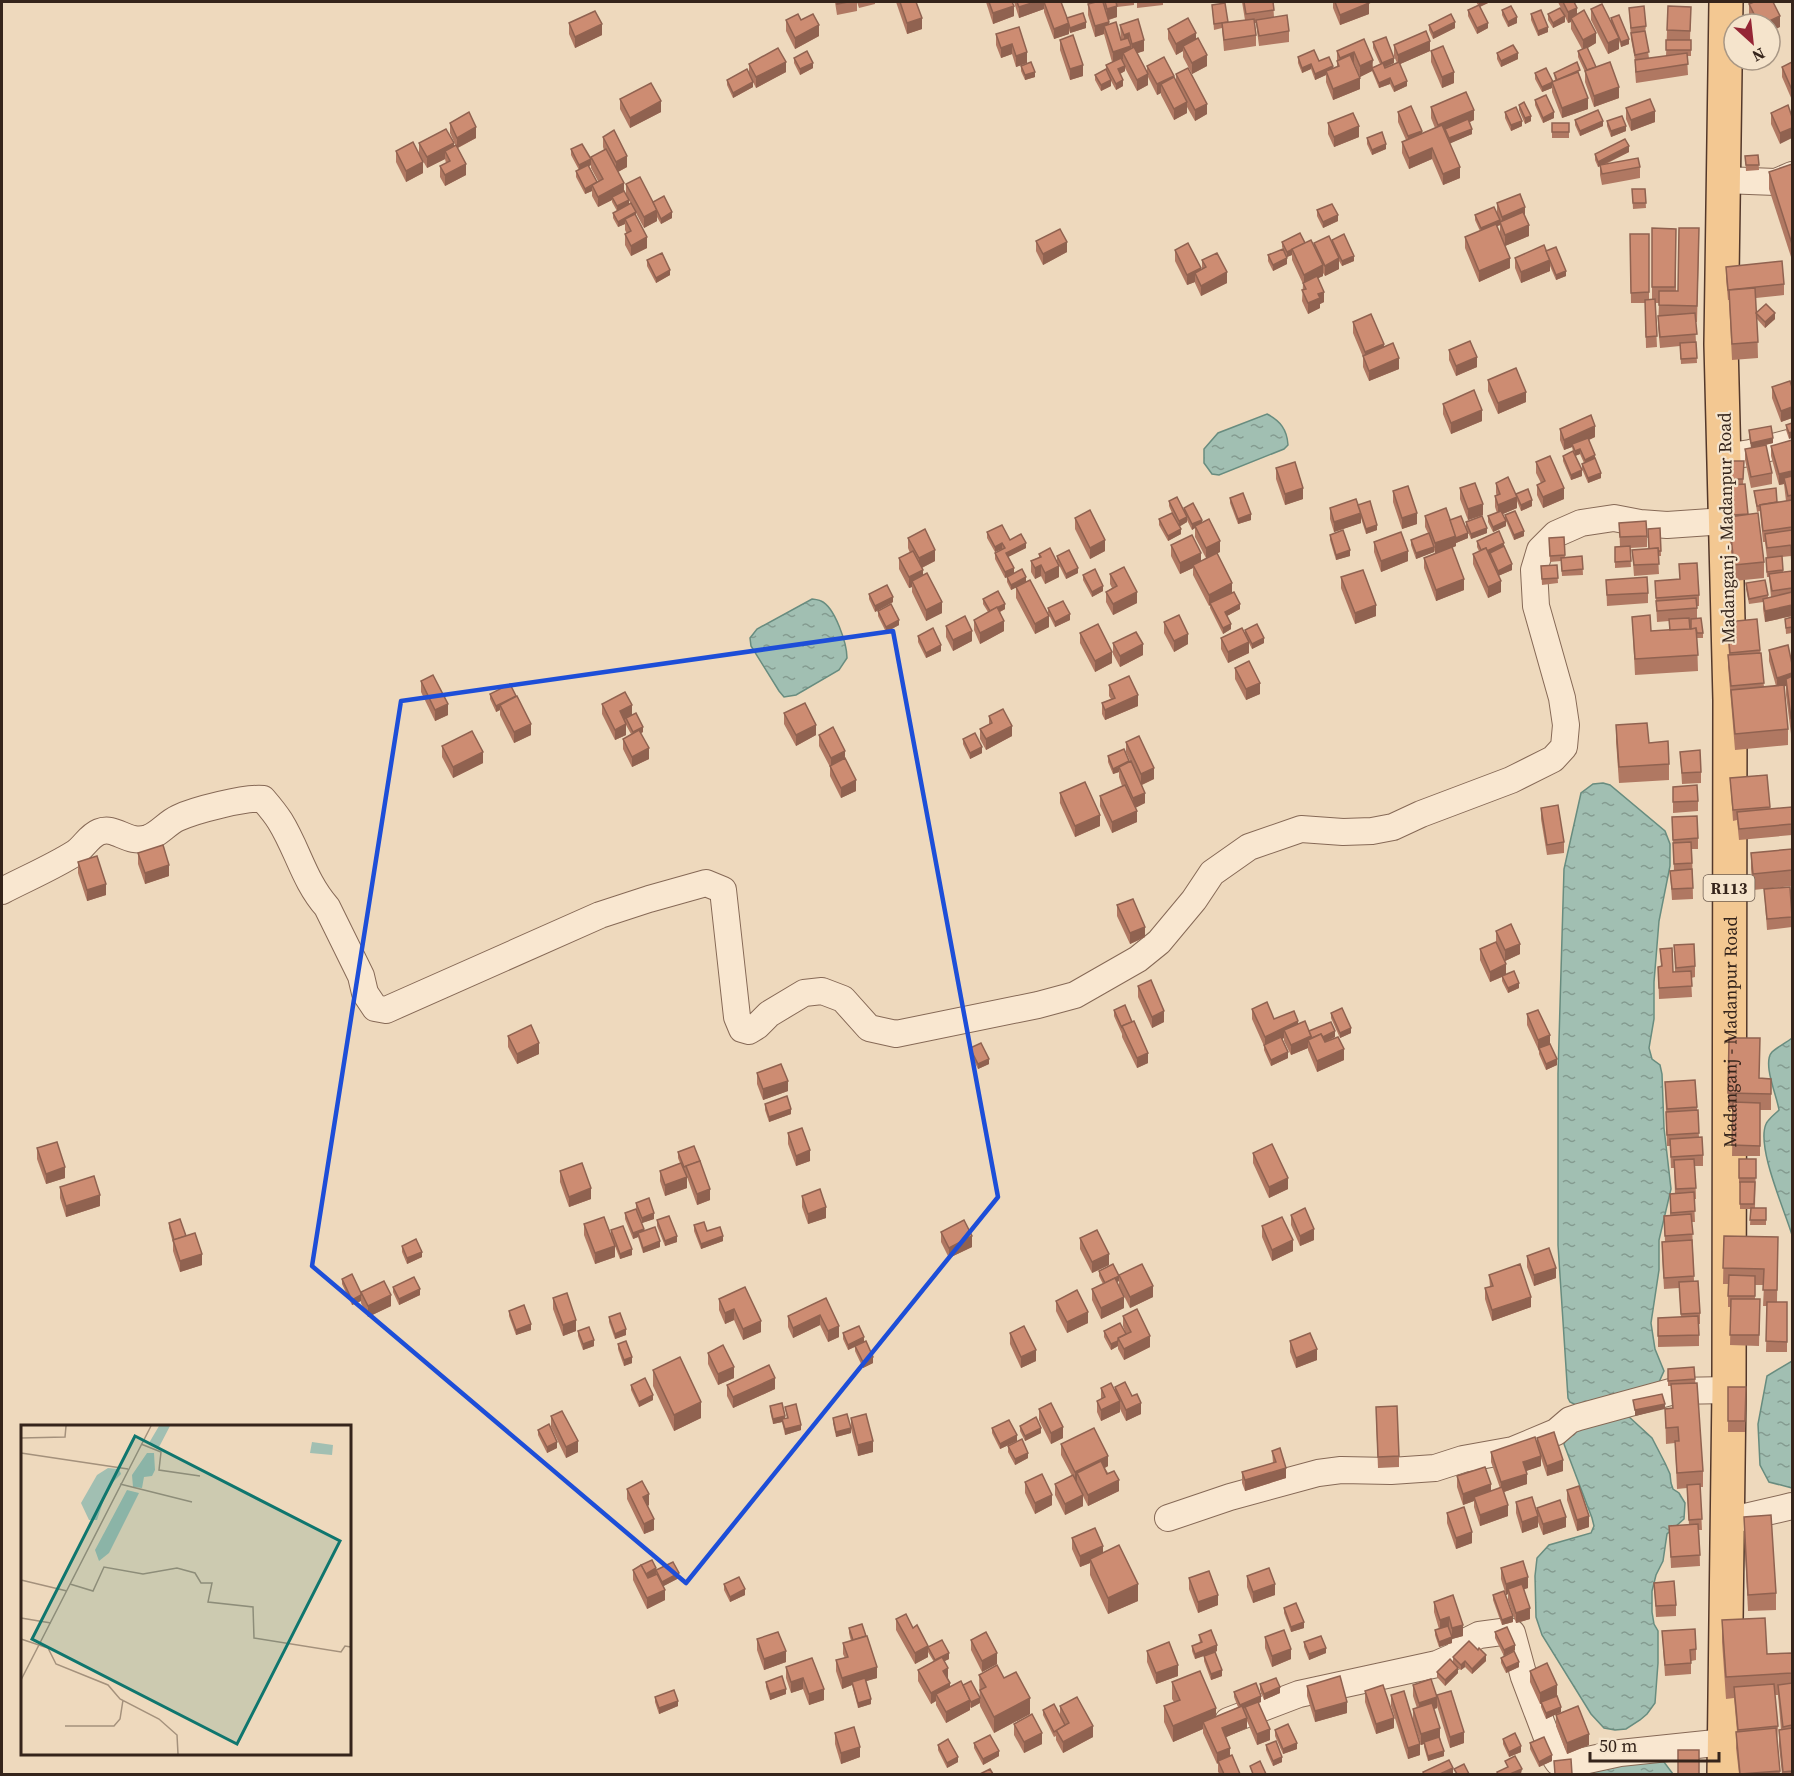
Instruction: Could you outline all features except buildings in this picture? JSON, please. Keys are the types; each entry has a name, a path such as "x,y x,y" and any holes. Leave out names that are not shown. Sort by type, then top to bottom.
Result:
{"main road":[{"name":"Madanganj - Madanpur Road","path":"1725,1774 1729,1390 1730,700 1721,344 1726,2"}],"street":[{"path":"1723,180 1776,182 1792,176"},
{"path":"1724,457 1792,442"},
{"path":"2,891 76,852 100,831 110,830 133,840 145,839 177,818 254,798 263,798 280,822 304,874 327,907 361,976 365,993 375,1008 386,1010 600,915 706,883 723,890 736,1017 742,1029 749,1031 768,1014 804,993 822,991 843,999 869,1028 896,1034 1038,1005 1075,995 1138,959 1159,942 1194,900 1212,873 1249,847 1301,829 1343,832 1372,831 1393,827 1511,780 1553,759 1564,747 1566,725 1562,698 1536,606 1534,570 1540,550 1556,534 1581,523 1614,518 1667,525 1725,521"},
{"path":"1168,1518 1230,1497 1318,1473 1341,1470 1391,1471 1435,1468 1463,1459 1513,1450 1556,1432 1570,1420 1579,1416 1674,1391 1729,1390"},
{"path":"1728,1521 1792,1506"},
{"path":"1204,1732 1299,1694 1437,1665 1455,1656 1469,1640 1479,1635 1509,1631 1512,1633 1524,1677 1558,1762 1574,1762 1620,1753 1725,1743"}],"highlighted area":[{"path":"893,631 998,1197 686,1583 312,1266 401,701"}],"water":[{"path":"1267,414 1282,426 1288,445 1284,449 1219,475 1212,474 1204,463 1204,449 1218,433"},
{"path":"812,599 821,601 831,610 845,644 847,658 839,670 796,695 784,697 751,646 750,638 757,629"},
{"path":"1593,784 1610,785 1665,831 1670,844 1670,866 1659,921 1654,982 1654,1019 1649,1048 1652,1059 1660,1065 1662,1074 1664,1128 1671,1189 1659,1240 1659,1270 1651,1323 1655,1349 1664,1371 1659,1382 1576,1405 1568,1398 1558,1245 1558,1074 1564,869 1581,793"},
{"path":"1792,1038 1792,1235 1768,1163 1764,1134 1767,1122 1779,1110 1769,1071 1769,1057 1774,1050"},
{"path":"1792,1361 1792,1488 1769,1482 1760,1465 1758,1424 1767,1376"},
{"path":"1627,1415 1652,1438 1670,1474 1673,1489 1679,1493 1685,1503 1684,1519 1667,1534 1663,1561 1652,1591 1652,1612 1658,1631 1655,1703 1640,1720 1626,1729 1615,1730 1604,1728 1591,1714 1542,1635 1536,1617 1535,1576 1537,1558 1549,1545 1591,1533 1594,1526 1564,1444 1568,1433"},
{"path":"1654,1757 1664,1762 1673,1774 1578,1774"}]}
